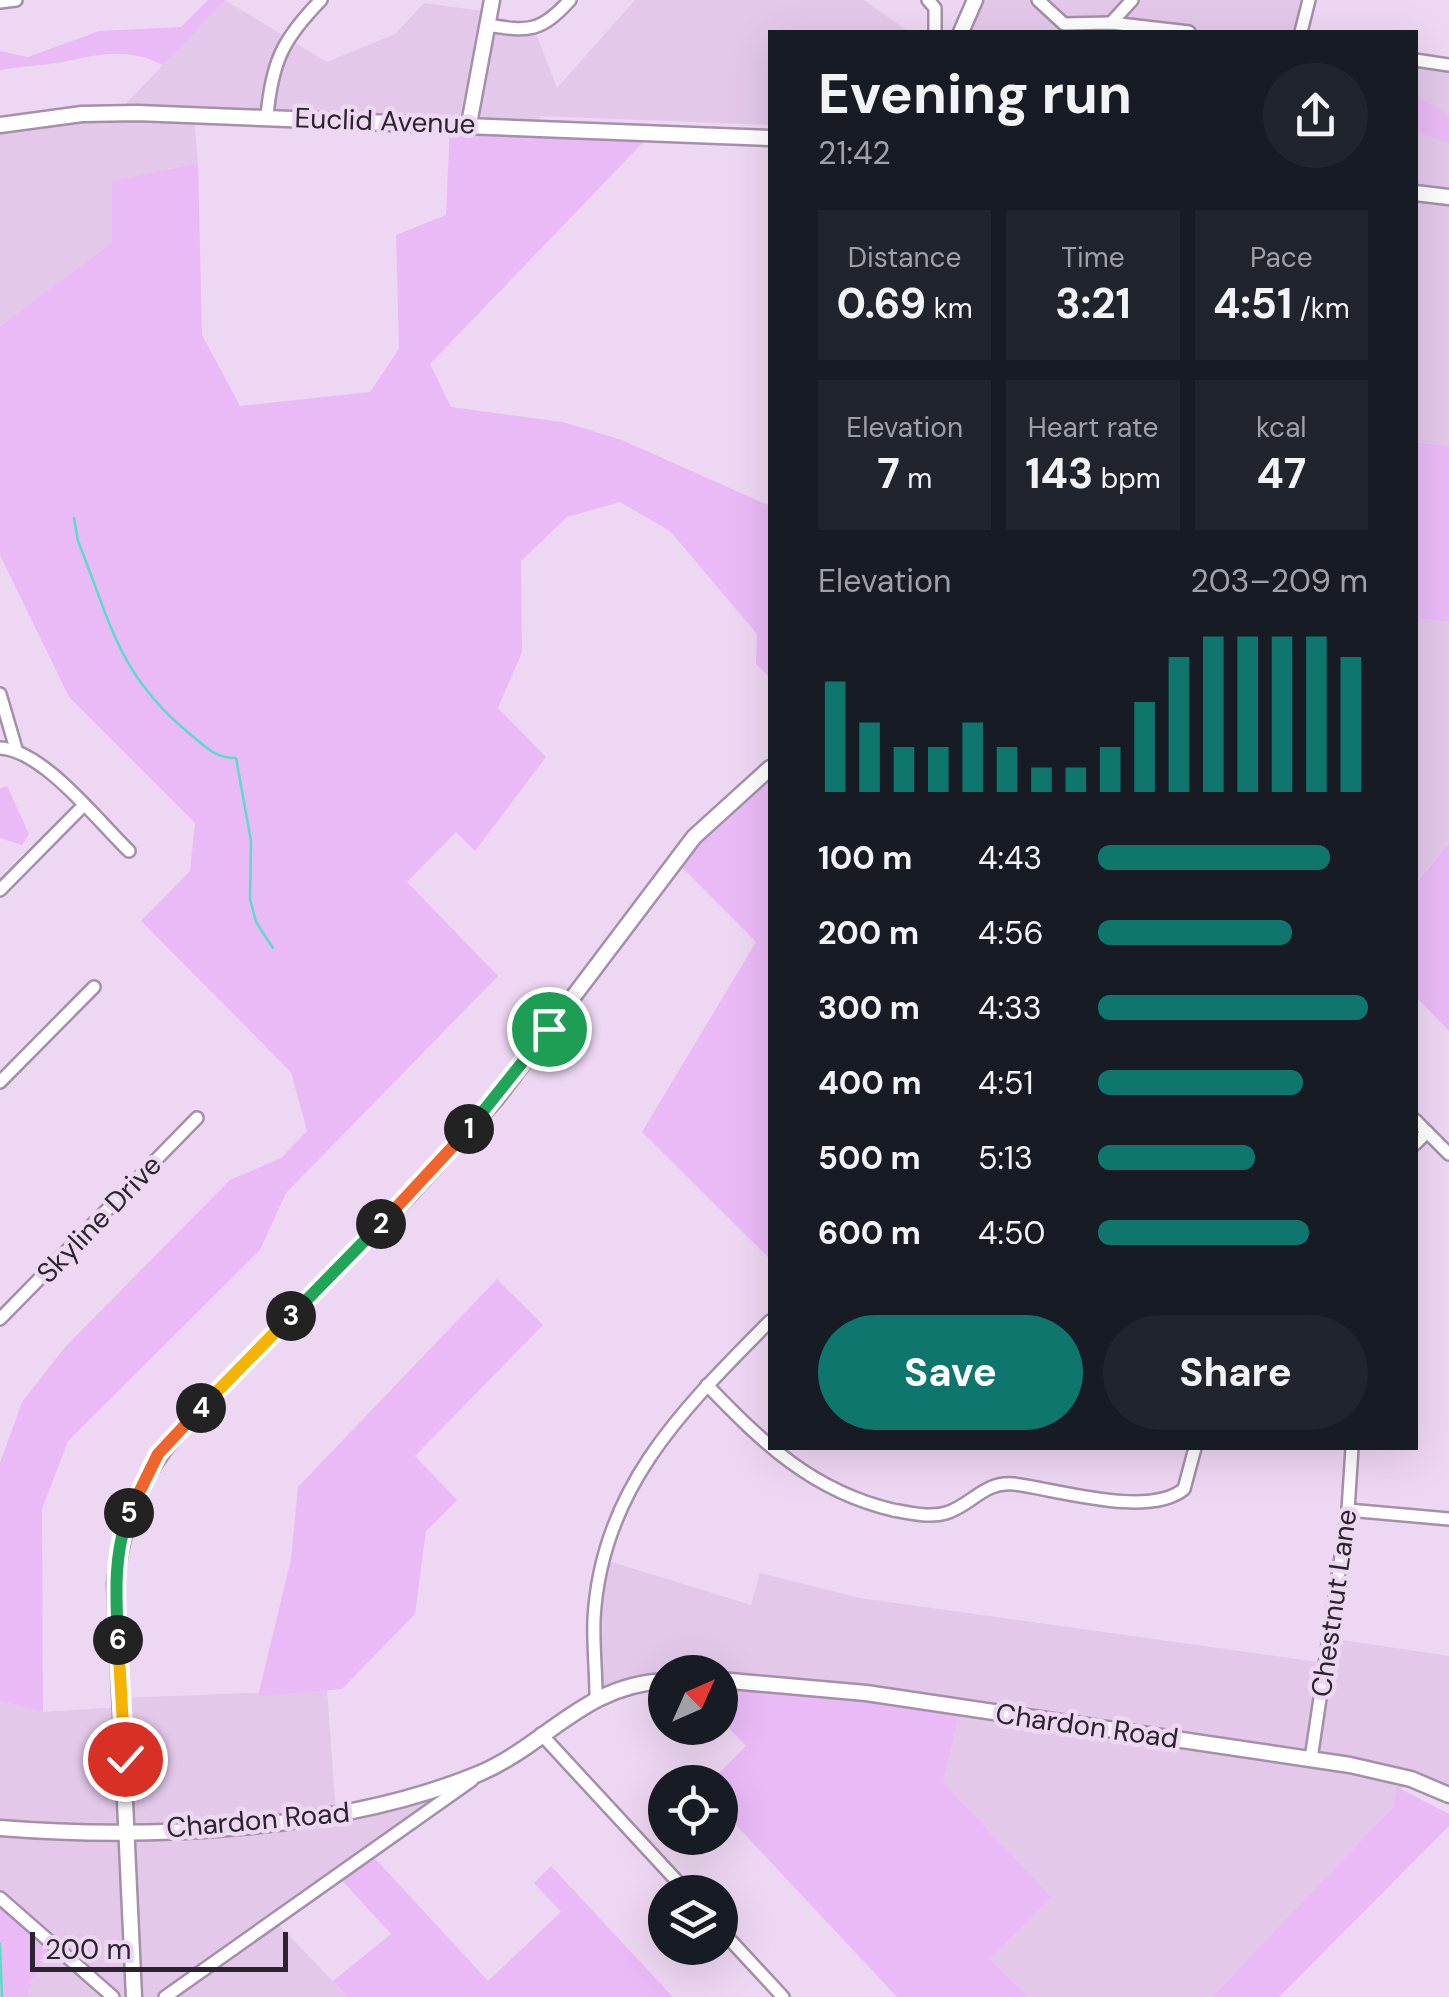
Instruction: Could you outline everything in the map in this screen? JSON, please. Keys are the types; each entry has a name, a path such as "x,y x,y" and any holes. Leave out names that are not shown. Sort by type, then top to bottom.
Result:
{"main road":[{"path":"469,124 492,0"},
{"path":"963,30 974,0"},
{"name":"Euclid Avenue","path":"0,125 82,114 267,116 768,138"},
{"path":"1418,193 1449,197"},
{"path":"134,1997 115,1584 120,1535 158,1454 414,1190 496,1099 694,836 768,770"},
{"name":"Chardon Road","path":"738,1682 866,1693 1311,1759 1383,1771 1449,1796"},
{"name":"Chardon Road","path":"0,1828 128,1831 294,1822 359,1812 428,1794 484,1771 596,1696 648,1684"}],"street":[{"path":"0,2 16,0"},
{"path":"267,116 271,78 282,44 322,0"},
{"path":"488,25 518,30 546,25 570,0"},
{"path":"928,0 935,8 936,28"},
{"path":"1038,0 1065,28 1111,23 1172,30"},
{"path":"1111,23 1132,0"},
{"path":"1302,30 1309,0"},
{"path":"1418,60 1448,62"},
{"path":"0,694 16,749"},
{"path":"0,748 16,749 44,768 129,851"},
{"path":"0,890 83,806"},
{"path":"0,1082 94,987"},
{"name":"Skyline Drive","path":"0,1319 197,1118"},
{"path":"1418,1123 1449,1154"},
{"path":"1418,1141 1427,1132"},
{"path":"596,1696 594,1619 606,1554 650,1454 677,1415 768,1323"},
{"path":"707,1385 768,1447"},
{"path":"771,1450 802,1474 867,1503 913,1514 946,1513 979,1491 1008,1483 1160,1503 1184,1488 1194,1450"},
{"name":"Chestnut Lane","path":"1311,1759 1348,1510 1352,1450"},
{"path":"1348,1510 1449,1519"},
{"path":"541,1734 671,1875"},
{"path":"165,1997 484,1771"},
{"path":"0,1898 113,1997"},
{"path":"738,1949 782,1997"}],"shaded area":[{"path":"208,0 225,0 163,65 138,56 113,54 0,70 0,51 28,57 99,31 181,27"},
{"path":"225,0 327,62 395,34 424,3 490,12 488,24 534,28 557,88 635,0 864,0 906,30 768,30 768,125 540,116 539,127 194,115 198,163 113,181 113,243 0,326 0,125 117,113"},
{"path":"975,0 1309,0 1302,30 962,30"},
{"path":"1418,60 1449,65 1449,446 1418,442"},
{"path":"1418,97 1449,115 1449,143 1418,132"},
{"path":"450,123 653,132 430,364 451,407 563,422 622,440 768,505 768,676 756,664 757,634 670,531 620,502 567,517 521,561 522,652 498,708 546,757 475,851 456,832 407,882 498,976 286,1193 260,1250 68,1441 42,1509 43,1712 0,1701 0,1463 22,1402 66,1346 230,1180 281,1158 307,1131 291,1072 141,921 190,871 195,823 69,697 0,555 0,326 112,243 112,181 198,163 202,335 240,406 370,392 399,349 396,235 446,215"},
{"path":"1418,442 1449,446 1449,622 1418,618"},
{"path":"1418,618 1449,622 1449,843 1418,879"},
{"path":"768,770 768,1257 642,1132 756,942 676,861"},
{"path":"7,786 29,834 22,845 0,838 0,788"},
{"path":"1449,843 1449,1031 1418,999 1418,880"},
{"path":"497,1279 543,1325 415,1456 457,1500 426,1531 415,1614 342,1689 258,1696 291,1559 298,1487"},
{"path":"605,1560 751,1605 760,1573 860,1598 1325,1663 1329,1638 1449,1656 1449,1791 1415,1775 1396,1794 1393,1807 1212,1997 1028,1997 990,1959 1051,1897 943,1782 738,1688 738,1655 648,1655 648,1685 596,1696 594,1619"},
{"path":"738,1682 960,1707 943,1782 1051,1897 990,1959 1028,1997 897,1997 738,1827 738,1765 727,1765 746,1746 738,1738"},
{"path":"327,1690 336,1815 484,1771 275,1921 348,1997 28,1997 33,1977 0,1898 0,1701 43,1712 121,1707 121,1698"},
{"path":"1397,1787 1449,1814 1449,1826 1279,1997 1212,1997 1393,1807"},
{"path":"370,1853 488,1981 561,1912 534,1883 551,1866 673,1997 348,1997 333,1981 391,1934 338,1876"},
{"path":"0,1898 57,1946 33,1977 28,1997 0,1997"}],"waterway":[{"path":"74,518 78,541 99,597 132,669 166,712 190,734 216,754 236,758 251,841 250,899 256,922 273,948"},
{"path":"0,1944 2,1997"}],"route":[{"path":"125,1759 115,1584 120,1535 138,1488 158,1454 414,1190 496,1099 549,1029"}]}
